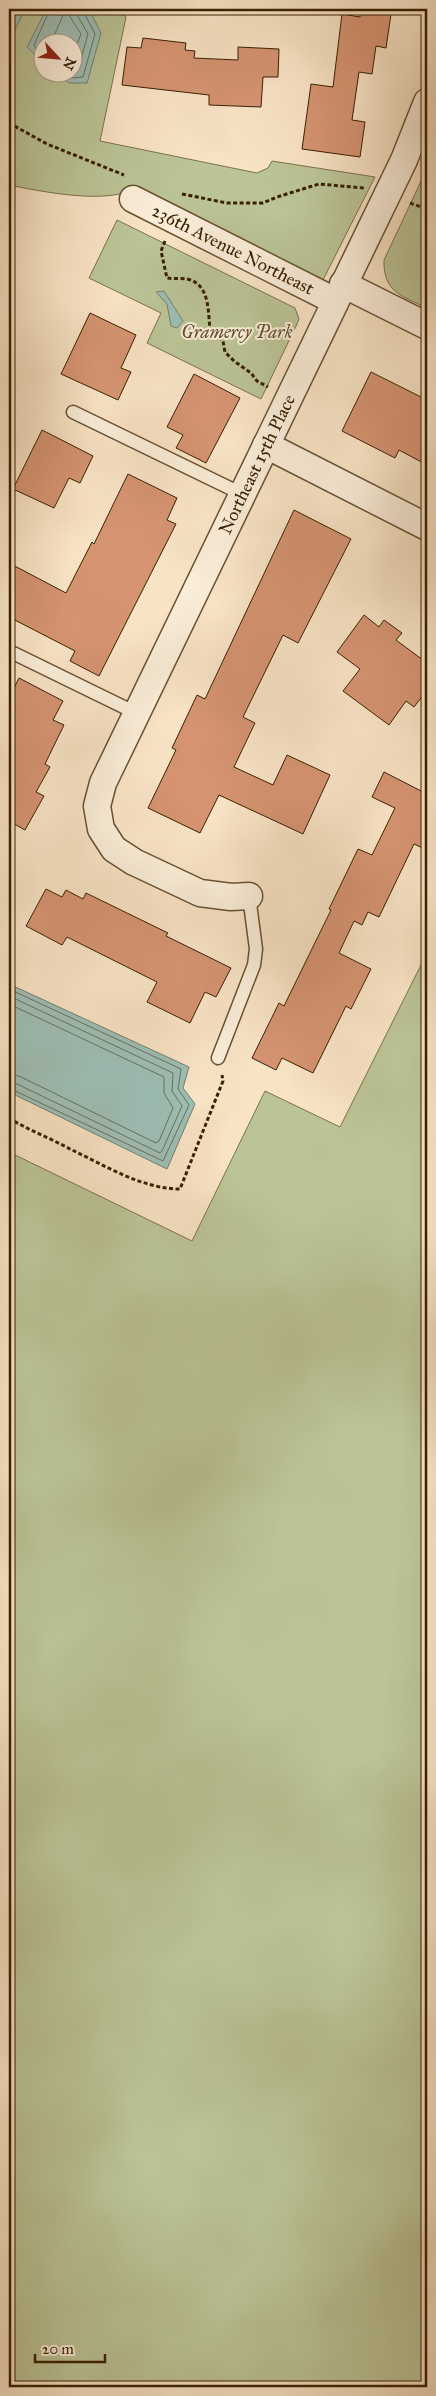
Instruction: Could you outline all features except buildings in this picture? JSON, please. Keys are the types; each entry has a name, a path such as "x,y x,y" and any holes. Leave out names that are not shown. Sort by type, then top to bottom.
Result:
{"street":[{"name":"Northeast 15th Place","path":"250,896 231,897 200,893 134,862 114,849 101,828 97,806 103,784 136,713 404,160 427,102"},
{"name":"236th Avenue Northeast","path":"133,199 339,293 427,326"},
{"path":"266,445 427,527"}],"lane":[{"path":"73,412 242,494"},
{"path":"9,651 136,713"},
{"path":"218,1058 254,965 256,949 250,896"}],"path":[{"path":"182,194 227,203 263,203 319,184 328,184 355,186 427,209"},
{"path":"176,220 161,251 167,278 188,280 198,284 206,294 210,330 223,340 225,352 234,361 251,372 258,381 289,397"},
{"path":"9,1118 81,1156 121,1173 164,1189 180,1189 223,1082 218,1058"}],"green space":[{"path":"9,9 114,9 126,17 100,141 257,173 268,168 272,161 375,177 323,280 136,187 125,193 110,196 38,191 9,185"},
{"path":"423,177 427,178 427,308 396,292 387,279 384,260"},
{"name":"Gramercy Park","path":"117,220 295,308 299,319 261,399 147,343 161,313 89,278"},
{"path":"427,953 427,2387 9,2387 9,1152 192,1241 265,1091 340,1127"}],"water":[{"path":"9,9 25,9 9,42"},
{"path":"44,9 85,9 93,17 101,33 87,83 68,82 82,82 82,32 35,32 46,10"},
{"path":"32,37 32,52 27,47"},
{"path":"164,291 183,321 177,328 171,326 167,304 156,292"},
{"path":"9,984 189,1067 183,1088 195,1104 167,1169 9,1092"}]}
